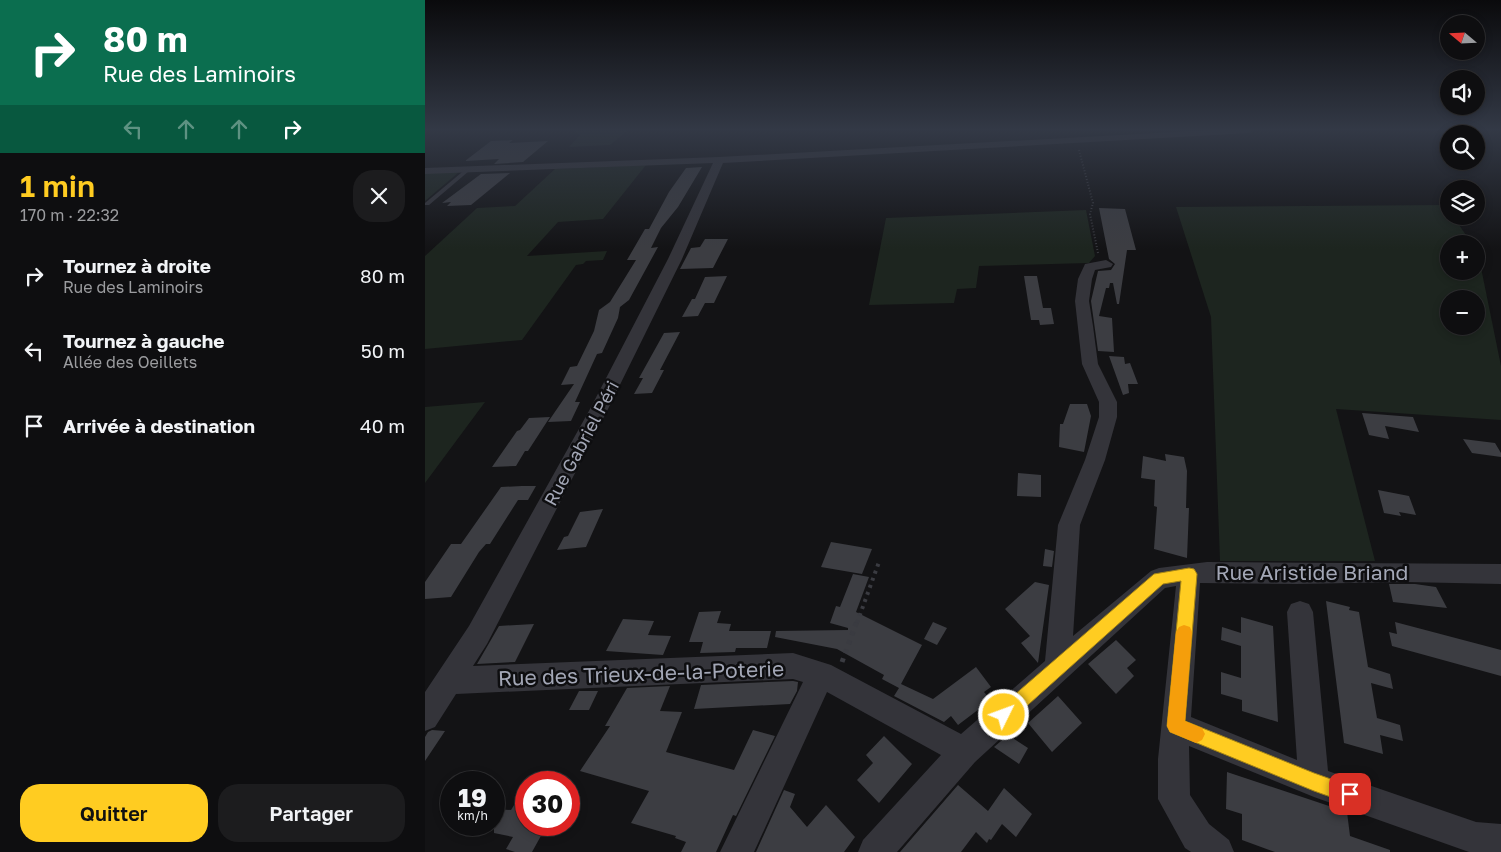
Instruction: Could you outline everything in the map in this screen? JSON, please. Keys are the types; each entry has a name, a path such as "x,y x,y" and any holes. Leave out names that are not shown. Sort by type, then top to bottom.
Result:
{"street":[{"path":"425,171 473,170"},
{"name":"Rue Gabriel Péri","path":"425,717 478,635 599,409 675,259 715,170"},
{"path":"1058,666 1069,525 1095,460 1108,417 1108,402 1090,364 1083,293 1085,278 1090,267 1107,264"},
{"name":"Rue Aristide Briand","path":"875,852 964,751 1159,578 1207,572 1501,574"},
{"path":"1189,574 1173,759 1174,798 1197,836 1217,852"},
{"path":"1301,612 1314,782"},
{"name":"Rue des Trieux-de-la-Poterie","path":"449,681 793,666 828,678 964,751"},
{"path":"737,852 828,678"},
{"path":"1176,726 1314,782 1476,838 1501,840"}],"lane":[{"path":"427,204 467,170"}],"path":[{"path":"1084,170 1093,203 1090,214 1099,253 1107,264"},
{"path":"828,678 879,562"}],"shaded area":[{"path":"554,170 642,170 603,219 558,222 527,256 607,251 603,260 586,261 583,264 576,265 522,340 425,349 425,256 477,208 515,206"},
{"path":"459,172 425,201 425,173"},
{"path":"1440,205 1440,225 1459,225 1466,235 1440,235 1440,280 1483,280 1501,366 1501,420 1336,409 1375,561 1220,561 1211,317 1176,207"},
{"path":"1086,210 1095,256 1089,263 979,266 976,288 957,289 954,303 869,305 886,218"},
{"path":"485,402 425,483 425,407"}],"building":[{"path":"685,170 700,170 678,207 661,228 651,248 658,247 629,300 620,307 618,318 602,353 597,354 575,402 580,402 571,421 548,422 574,384 561,385 570,367 577,366 594,331 599,310 610,302 636,260 627,260 645,229 649,229 669,192"},
{"path":"510,173 471,205 447,206 451,202 442,203 481,174"},
{"path":"1099,208 1125,209 1136,250 1127,250 1119,304 1117,304 1113,283 1110,283 1109,288 1106,288 1099,316 1112,318 1114,352 1098,351 1091,301 1098,271 1111,270 1115,264 1109,259"},
{"path":"705,239 728,239 713,268 680,269 691,248 700,247"},
{"path":"727,276 714,303 705,303 698,316 682,317 692,299 695,299 705,277"},
{"path":"1024,276 1037,276 1043,308 1051,308 1054,324 1040,325 1039,320 1031,320"},
{"path":"680,332 660,370 664,370 652,393 634,394 643,378 639,378 664,333"},
{"path":"1109,356 1124,357 1125,364 1130,363 1138,384 1128,384 1129,393 1123,395"},
{"path":"1070,404 1087,404 1091,416 1084,452 1059,447 1060,424 1063,424"},
{"path":"1362,413 1413,417 1419,432 1385,426 1389,439 1369,435"},
{"path":"550,417 516,466 492,467 517,431 520,430 529,418"},
{"path":"1463,439 1495,443 1501,453 1501,457 1472,453"},
{"path":"1165,454 1184,457 1187,471 1186,508 1189,508 1187,558 1154,549 1157,507 1154,506 1155,480 1141,478 1143,456 1166,461"},
{"path":"1018,473 1041,475 1041,497 1017,496"},
{"path":"536,486 528,500 518,500 490,544 486,544 479,552 451,597 425,599 425,582 451,544 461,544 501,487"},
{"path":"1378,490 1409,496 1416,515 1399,512 1401,516 1384,513"},
{"path":"603,509 586,547 557,550 564,537 568,536 580,512"},
{"path":"831,542 872,549 862,574 821,567"},
{"path":"1045,549 1054,551 1052,567 1043,566"},
{"path":"853,574 869,577 856,612 922,645 901,684 933,699 976,667 991,687 984,692 991,700 958,725 951,716 944,722 894,696 899,688 882,679 884,675 837,649 775,637 776,631 848,630 848,628 830,623 836,606 840,607"},
{"path":"1035,582 1049,585 1038,663 1021,643 1030,636 1005,609"},
{"path":"1389,584 1415,584 1436,587 1447,608 1393,602"},
{"path":"1326,601 1350,607 1349,610 1359,612 1368,667 1390,674 1393,689 1371,683 1377,718 1400,725 1403,741 1380,735 1383,754 1344,743"},
{"path":"721,611 717,623 731,624 729,631 771,631 767,648 736,648 735,652 700,653 703,642 689,642 699,612"},
{"path":"1241,617 1273,626 1278,722 1242,711 1242,700 1221,694 1221,672 1241,678 1241,646 1221,640 1222,627 1241,633"},
{"path":"623,619 654,621 648,635 671,636 663,655 606,651"},
{"path":"933,622 947,628 937,645 924,639"},
{"path":"1395,622 1501,650 1501,676 1392,646 1389,632 1397,634"},
{"path":"534,624 515,662 477,664 499,626"},
{"path":"1116,640 1136,660 1127,668 1134,676 1116,694 1088,664"},
{"path":"798,682 797,691 790,704 694,709 701,685"},
{"path":"670,686 660,711 682,712 666,752 734,770 753,730 775,736 736,816 733,815 716,852 681,852 686,842 675,838 676,836 631,823 649,791 580,771 610,726 605,726 627,688"},
{"path":"579,691 598,691 589,710 569,710"},
{"path":"1058,696 1082,723 1052,752 1028,723"},
{"path":"432,730 445,731 425,761 425,737"},
{"path":"1008,735 1028,748 1019,764 994,747"},
{"path":"884,736 912,764 879,803 857,780 873,763 866,755"},
{"path":"1227,772 1347,812 1350,836 1390,850 1390,852 1275,852 1242,840 1242,814 1226,809"},
{"path":"958,785 988,811 1004,788 1032,814 1016,837 1002,824 987,843 976,832 961,852 900,852"},
{"path":"784,790 795,794 790,807 807,827 826,805 855,837 844,852 756,852"},
{"path":"515,804 515,836 541,836 532,852 515,852 506,849 513,837 505,835 505,810 511,810"}],"slow traffic":[{"path":"1184,632 1176,726 1196,734"}],"route":[{"path":"1004,715 1159,578 1189,574 1176,726 1314,782 1350,794"}]}
